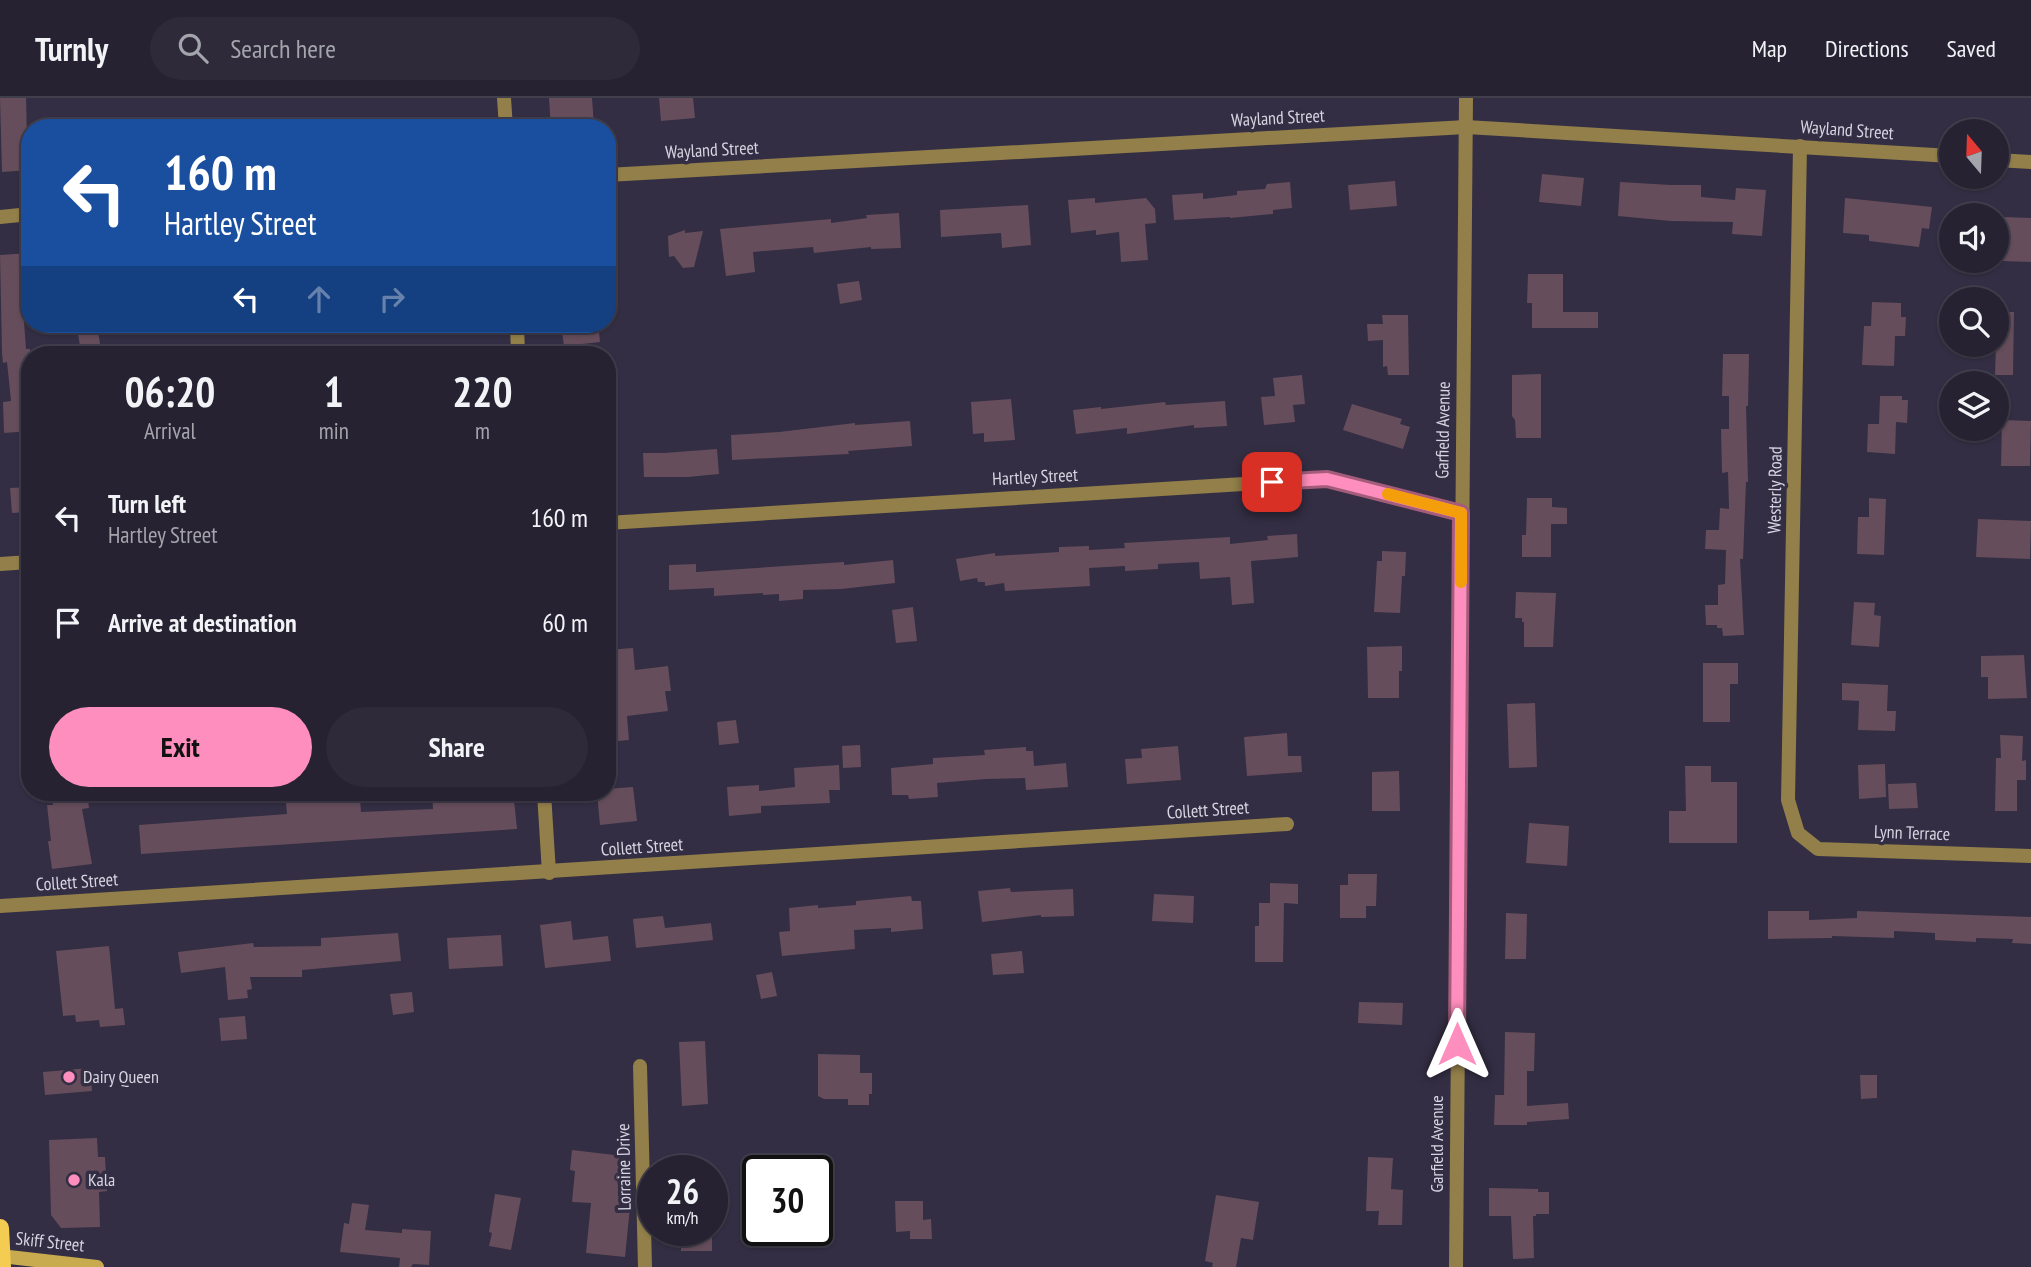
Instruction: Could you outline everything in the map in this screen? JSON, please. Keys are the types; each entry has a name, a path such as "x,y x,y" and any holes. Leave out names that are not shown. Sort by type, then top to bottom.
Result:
{"main road":[{"path":"0,1228 1,1260"},
{"name":"Skiff Street","path":"1,1260 97,1267"}],"street":[{"path":"504,98 505,119"},
{"name":"Garfield Avenue","path":"1456,1267 1466,98"},
{"name":"Wayland Street","path":"616,174 1466,127 1939,155"},
{"name":"Westerly Road","path":"1798,833 1788,800 1800,146"},
{"path":"2009,161 2031,162"},
{"path":"0,216 21,215"},
{"name":"Hartley Street","path":"616,522 1327,479 1461,513"},
{"path":"0,564 21,563"},
{"path":"544,801 549,873"},
{"name":"Collett Street","path":"0,906 1287,824"},
{"name":"Lynn Terrace","path":"1798,833 1818,849 2031,856"},
{"name":"Lorraine Drive","path":"640,1066 645,1267"}],"building":[{"path":"0,98 26,98 27,119 21,119 21,171 2,172"},
{"path":"549,98 592,98 594,119 550,119"},
{"path":"659,98 693,98 695,118 661,121"},
{"path":"1542,174 1584,178 1581,206 1539,202"},
{"path":"1395,181 1397,206 1350,210 1348,185"},
{"path":"1290,182 1292,208 1273,210 1273,214 1174,220 1172,195 1203,193 1203,199 1237,195 1237,191 1265,189 1267,184"},
{"path":"1620,182 1701,185 1701,197 1735,200 1736,188 1766,190 1762,236 1732,234 1733,222 1671,221 1618,216"},
{"path":"1095,198 1095,203 1146,198 1155,209 1156,223 1145,224 1148,260 1121,262 1119,232 1096,235 1096,230 1071,233 1068,200"},
{"path":"1845,198 1932,207 1929,229 1922,228 1919,247 1869,241 1869,235 1843,233"},
{"path":"1028,205 1031,245 1002,248 1001,233 941,237 940,210"},
{"path":"899,213 901,248 871,247 814,253 813,247 753,252 755,272 726,276 720,229 831,219 831,223 867,218 866,215"},
{"path":"2009,217 2031,218 2031,262 2009,261"},
{"path":"685,230 685,233 703,231 694,267 683,268 674,256 669,257 668,236"},
{"path":"21,254 21,333 25,333 26,346 21,346 21,432 4,433 3,402 11,401 7,362 3,363 2,353 0,255"},
{"path":"1528,274 1563,274 1563,312 1598,312 1598,328 1532,328 1532,303 1527,303"},
{"path":"859,281 862,300 840,304 837,284"},
{"path":"1872,302 1901,303 1901,317 1906,317 1905,336 1895,336 1894,366 1862,365 1864,326 1871,326"},
{"path":"2009,312 2014,312 2013,375 2009,375 2009,371 1995,371 1996,357 2009,357"},
{"path":"1382,315 1408,315 1409,375 1388,375 1387,366 1383,367 1383,340 1368,341 1367,324 1383,324"},
{"path":"78,333 98,333 100,346 80,346"},
{"path":"562,333 599,333 600,342 564,346"},
{"path":"1723,354 1749,354 1746,406 1748,482 1743,559 1740,559 1744,635 1723,636 1722,628 1706,625 1705,605 1718,605 1718,585 1725,584 1726,550 1705,549 1706,530 1719,530 1720,508 1729,509 1728,472 1722,473 1721,429 1729,429 1729,396 1722,396"},
{"path":"1541,374 1541,438 1516,438 1515,420 1512,416 1512,375"},
{"path":"1302,375 1305,404 1293,405 1295,422 1264,425 1261,397 1275,396 1273,378"},
{"path":"1880,396 1902,396 1902,400 1908,400 1907,423 1896,422 1895,454 1867,452 1868,424 1879,424"},
{"path":"1011,399 1015,440 984,442 984,433 973,434 971,402"},
{"path":"1225,401 1227,426 1194,428 1194,425 1127,434 1127,428 1076,434 1073,410 1165,402 1166,405"},
{"path":"1352,404 1402,419 1400,424 1410,427 1403,449 1343,430"},
{"path":"2009,420 2031,421 2030,466 2001,466 2002,441 2009,441"},
{"path":"910,421 912,446 848,451 849,454 732,460 731,435 855,423"},
{"path":"717,449 719,474 644,477 643,453"},
{"path":"21,487 21,512 12,513 10,488"},
{"path":"1527,498 1552,498 1552,507 1567,508 1567,524 1551,524 1551,557 1522,557 1522,535 1526,535"},
{"path":"1869,498 1886,499 1884,555 1857,554 1858,517 1869,517"},
{"path":"1978,519 2031,521 2030,559 1976,557"},
{"path":"1297,534 1298,557 1251,561 1254,603 1232,605 1230,577 1200,579 1199,562 1158,564 1158,569 1125,571 1125,566 1089,568 1090,586 1005,591 1004,583 985,586 985,582 978,582 977,578 960,581 956,559 995,553 995,556 1059,552 1059,547 1089,546 1089,550 1125,548 1124,543 1230,537 1230,544 1268,540 1267,536"},
{"path":"1382,551 1406,552 1400,613 1374,612 1377,561 1382,561"},
{"path":"893,560 895,583 803,590 803,599 779,601 779,594 763,593 714,596 714,588 669,590 669,565 696,564 696,572"},
{"path":"1516,592 1556,593 1553,647 1524,647 1524,622 1522,618 1515,618"},
{"path":"1854,602 1875,603 1874,615 1881,616 1879,647 1851,645"},
{"path":"913,607 917,641 896,643 892,610"},
{"path":"1402,646 1399,698 1368,698 1367,647"},
{"path":"633,648 635,670 668,666 671,691 665,691 668,711 627,716 629,740 616,741 616,649"},
{"path":"2024,655 2027,698 1988,699 1988,677 1981,677 1981,656"},
{"path":"1703,663 1738,663 1738,684 1730,684 1730,722 1703,722"},
{"path":"1842,683 1888,685 1887,711 1896,711 1895,731 1858,730 1859,701 1842,700"},
{"path":"1535,703 1537,767 1509,768 1507,704"},
{"path":"736,720 739,743 719,745 717,722"},
{"path":"1287,733 1288,756 1301,756 1302,772 1247,776 1244,737"},
{"path":"2000,735 2023,736 2022,761 2026,760 2026,780 2017,780 2017,811 1995,811 1996,758 2001,758"},
{"path":"860,745 861,767 843,768 842,746"},
{"path":"1178,746 1181,780 1127,784 1125,759 1142,758 1141,749"},
{"path":"1026,747 1026,751 1033,751 1034,766 1066,763 1068,787 1026,790 1025,778 986,779 937,783 938,797 909,799 908,795 892,795 891,768 933,764 933,758 985,755 984,750"},
{"path":"1885,764 1886,797 1859,799 1858,765"},
{"path":"839,765 840,790 829,790 830,803 761,806 761,813 729,816 727,787 759,785 759,791 795,787 794,768"},
{"path":"1685,766 1711,766 1711,782 1737,782 1737,843 1669,843 1669,811 1686,811"},
{"path":"1399,771 1400,811 1372,811 1372,772"},
{"path":"1916,783 1918,808 1889,809 1888,784"},
{"path":"633,787 637,821 600,825 598,801 616,801 616,788"},
{"path":"52,801 88,801 89,808 82,809 92,864 52,869 47,805 53,805"},
{"path":"286,801 360,801 361,812 433,809 432,801 514,801 517,829 141,854 139,825 287,814"},
{"path":"1529,823 1569,826 1567,866 1526,863"},
{"path":"1348,874 1377,874 1376,906 1366,906 1366,918 1340,918 1340,885 1348,885"},
{"path":"1270,883 1298,884 1298,904 1284,903 1283,962 1255,962 1255,926 1259,926 1259,903 1270,903"},
{"path":"1010,888 1011,892 1073,889 1074,916 1041,915 982,922 978,891"},
{"path":"1154,894 1194,896 1193,923 1152,921"},
{"path":"911,896 912,901 921,901 923,929 891,932 891,928 854,930 855,949 782,956 779,932 790,931 789,908 856,905 856,901"},
{"path":"1768,911 1809,911 1809,920 1857,918 1857,911 2031,917 2031,944 2012,943 2013,939 1976,938 1976,942 1935,940 1935,933 1894,931 1894,938 1832,936 1768,939"},
{"path":"1506,913 1527,914 1526,959 1505,959"},
{"path":"663,916 665,928 711,923 713,940 636,948 633,919"},
{"path":"571,921 573,940 608,936 611,961 545,968 540,925"},
{"path":"398,933 401,961 302,970 302,977 250,977 252,989 247,990 248,998 228,1000 225,967 181,973 178,952 253,943 254,947 321,946 321,938"},
{"path":"501,935 503,966 449,969 447,938"},
{"path":"109,946 115,1009 123,1008 125,1025 100,1027 99,1020 76,1022 75,1015 63,1016 56,951"},
{"path":"1022,951 1024,973 993,975 991,954"},
{"path":"772,972 777,996 761,999 756,975"},
{"path":"412,992 414,1012 393,1015 390,994"},
{"path":"1359,1002 1403,1003 1402,1025 1358,1023"},
{"path":"245,1016 247,1039 221,1041 219,1018"},
{"path":"1505,1032 1535,1033 1534,1071 1527,1071 1527,1106 1568,1103 1569,1119 1527,1122 1527,1125 1494,1125 1495,1095 1504,1095"},
{"path":"705,1041 708,1104 682,1106 679,1042"},
{"path":"818,1054 860,1055 860,1073 872,1073 869,1105 848,1105 848,1099 824,1099 818,1096"},
{"path":"90,1068 92,1091 45,1095 43,1072"},
{"path":"1860,1075 1877,1075 1877,1098 1861,1099"},
{"path":"97,1138 98,1157 105,1157 107,1191 99,1192 100,1227 61,1228 51,1215 49,1140"},
{"path":"572,1150 623,1156 619,1206 630,1207 625,1257 586,1253 591,1203 572,1202 575,1171 570,1170"},
{"path":"1368,1157 1393,1158 1391,1189 1403,1190 1402,1225 1378,1225 1379,1211 1366,1211"},
{"path":"1489,1188 1538,1189 1538,1192 1549,1192 1549,1214 1533,1216 1534,1258 1513,1259 1511,1216 1489,1216"},
{"path":"495,1194 521,1198 511,1250 489,1246"},
{"path":"1216,1195 1259,1202 1253,1240 1241,1238 1236,1267 1212,1267 1213,1263 1205,1261"},
{"path":"895,1201 923,1201 923,1220 931,1219 932,1239 910,1239 910,1231 896,1232"},
{"path":"352,1203 369,1205 365,1230 402,1233 402,1229 431,1231 429,1265 399,1267 400,1258 340,1252 344,1223 349,1224"},
{"path":"681,1246 712,1246 712,1251 681,1251"}],"slow traffic":[{"path":"1388,494 1461,513 1461,582"}],"place":[{"name":"Dairy Queen","path":"69,1077"},
{"name":"Kala","path":"74,1180"}],"route":[{"path":"1272,482 1327,479 1461,513 1457,1044"}]}
